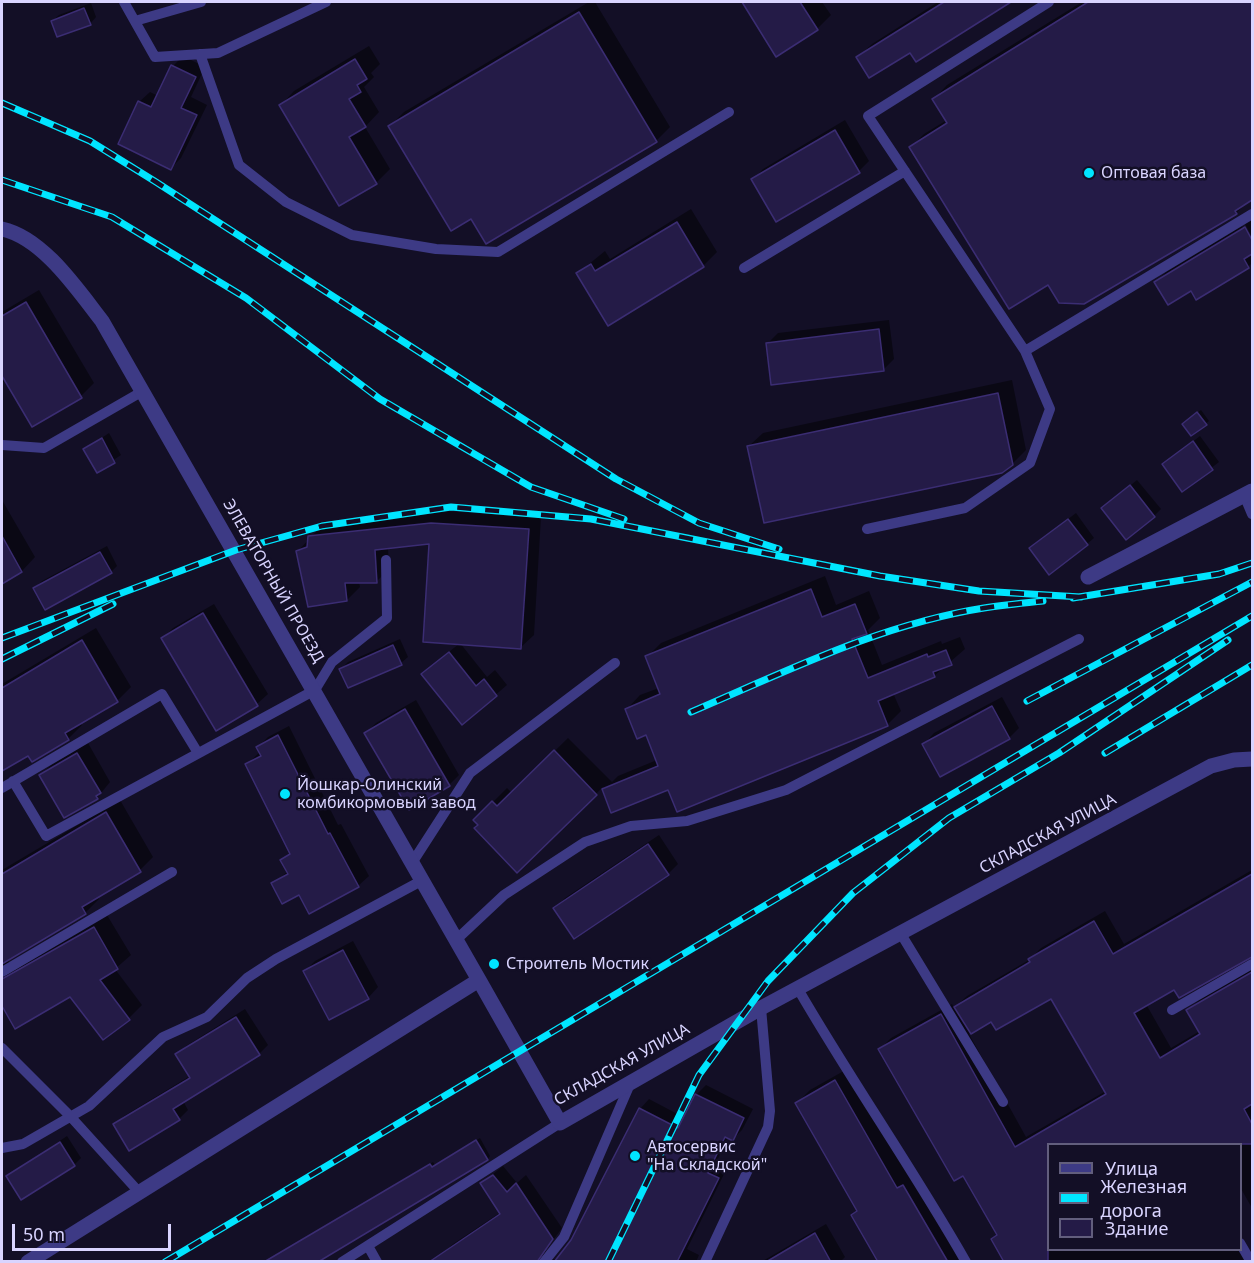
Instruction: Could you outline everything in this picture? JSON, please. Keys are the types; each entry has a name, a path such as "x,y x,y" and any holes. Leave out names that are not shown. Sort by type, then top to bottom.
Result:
{"street":[{"name":"ЭЛЕВАТОРНЫЙ ПРОЕЗД","path":"2,229 38,248 64,272 102,321 479,980"},
{"path":"1088,577 1248,493"},
{"name":"СКЛАДСКАЯ УЛИЦА","path":"479,980 560,1123 761,1008 1211,766 1234,760 1252,759"},
{"path":"28,1262 479,980"}],"lane":[{"path":"124,2 155,57 218,53 327,2"},
{"path":"135,21 201,2"},
{"path":"867,529 965,508 1030,463 1050,409 1025,351 868,116 1049,2"},
{"path":"201,54 238,165 286,202 352,235 436,249 498,252 729,112"},
{"path":"744,268 905,171"},
{"path":"1025,351 1252,214"},
{"path":"2,445 44,448 143,391"},
{"path":"1248,493 1252,514"},
{"path":"13,781 46,836 315,690 332,662 387,618 386,560"},
{"path":"456,940 504,895 585,842 631,826 687,821 786,790 1079,639"},
{"path":"412,863 470,773 615,663"},
{"path":"2,788 162,694 198,753"},
{"path":"2,972 172,872"},
{"path":"2,1148 23,1144 89,1106 122,1078 163,1037 207,1017 247,978 317,935 423,880"},
{"path":"901,934 1003,1102"},
{"path":"1172,1010 1252,964"},
{"path":"798,989 857,1090 906,1159 966,1262"},
{"path":"705,1262 768,1127 770,1111 761,1008"},
{"path":"2,1048 70,1116 139,1192"},
{"path":"544,1262 564,1237 630,1084"},
{"path":"342,1262 560,1123"},
{"path":"368,1246 377,1262"},
{"path":"1242,1246 1251,1262"}],"building":[{"path":"742,2 800,2 818,30 776,57"},
{"path":"944,2 1011,2 916,62 910,53 869,78 856,57"},
{"name":"Оптовая база","path":"1088,2 1252,2 1252,200 1235,211 1237,214 1084,304 1059,303 1048,285 1009,309 909,147 947,123 932,99"},
{"path":"84,8 91,25 57,37 51,21"},
{"path":"579,12 657,142 486,244 471,219 451,231 388,126"},
{"path":"355,59 367,79 357,85 361,92 349,99 366,127 349,137 377,184 339,206 279,105"},
{"path":"171,65 196,77 181,108 197,115 171,170 118,144 138,101 151,107"},
{"path":"835,130 860,173 776,222 751,179"},
{"path":"677,222 704,267 608,326 576,273 591,264 595,271"},
{"path":"1245,227 1252,240 1252,254 1244,259 1249,268 1196,300 1191,291 1168,305 1154,282"},
{"path":"26,302 82,398 32,427 2,376 2,316"},
{"path":"879,329 884,371 771,385 766,343"},
{"path":"998,393 1013,465 1002,473 764,523 747,446"},
{"path":"1197,412 1207,425 1191,436 1182,424"},
{"path":"102,438 115,463 97,473 83,449"},
{"path":"1193,441 1213,470 1182,492 1162,464"},
{"path":"1130,485 1155,517 1126,540 1101,508"},
{"path":"1068,519 1088,545 1049,575 1029,548"},
{"path":"431,523 529,529 521,649 423,642 429,544 375,550 377,583 345,583 347,601 308,607 296,551 307,547 308,536"},
{"path":"2,536 22,572 2,584"},
{"path":"100,552 112,573 45,610 33,588"},
{"path":"811,589 822,617 855,604 867,634 852,639 868,678 927,654 928,657 946,650 952,665 933,672 935,677 878,701 888,726 677,812 668,790 611,813 602,789 658,766 646,735 637,739 625,709 660,694 645,656"},
{"path":"203,613 258,706 216,731 161,638"},
{"path":"82,640 118,702 65,733 69,740 32,762 28,756 2,771 2,688"},
{"path":"393,645 402,665 348,688 339,669"},
{"path":"449,652 476,686 484,679 497,696 462,725 421,674"},
{"path":"992,706 1010,739 940,777 922,744"},
{"path":"405,709 450,786 409,810 364,733"},
{"path":"278,735 328,834 330,833 359,887 309,914 299,895 282,904 271,883 288,874 280,860 290,854 245,764 261,756 256,747"},
{"path":"554,750 597,795 517,873 474,828 478,825 473,820 492,801 497,806"},
{"path":"77,753 101,793 96,796 98,799 64,818 39,775"},
{"path":"106,812 141,872 82,907 86,914 2,964 2,874"},
{"path":"648,844 669,875 574,939 553,908"},
{"path":"1252,874 1252,957 1179,998 1174,990 1134,1013 1160,1058 1200,1034 1186,1010 1252,972 1252,1104 1244,1109 1252,1124 1252,1144 1047,1143 1048,1262 1004,1262 991,1239 997,1235 963,1176 954,1181 878,1049 941,1014 1015,1147 1106,1094 1051,999 996,1030 991,1022 971,1034 954,1007 1030,962 1028,959 1094,921 1113,954"},
{"path":"94,927 118,969 100,980 130,1020 103,1040 70,997 15,1029 2,1006 2,979"},
{"path":"343,950 369,999 329,1020 303,971"},
{"path":"236,1017 260,1055 173,1109 180,1120 129,1151 113,1124 190,1078 175,1054"},
{"path":"835,1080 897,1188 903,1185 948,1262 878,1262 851,1215 857,1211 795,1103"},
{"path":"695,1094 744,1118 733,1141 725,1137 708,1173 719,1178 677,1262 554,1262 571,1240 639,1108 678,1128"},
{"path":"476,1140 488,1160 318,1262 264,1262 430,1164 432,1167"},
{"path":"60,1142 75,1166 21,1200 6,1176"},
{"path":"493,1175 507,1192 516,1183 553,1239 537,1262 429,1262 500,1214 480,1183"},
{"path":"815,1233 831,1262 766,1262"}],"railway":[{"path":"2,103 90,141 616,479 699,523 779,549"},
{"path":"2,180 112,217 246,298 380,399 531,487 624,519"},
{"path":"2,638 236,550 322,526 451,507 591,519 880,576 979,591 1081,597"},
{"path":"1073,598 1219,574 1252,563"},
{"path":"1027,701 1252,582"},
{"path":"691,712 834,651 908,625 984,608 1043,601"},
{"path":"2,659 113,604"},
{"path":"165,1262 1252,616"},
{"path":"608,1262 699,1075 768,981 853,893 949,818 1059,753 1228,640"},
{"path":"1105,753 1252,665"}],"place":[{"name":"Оптовая база","path":"1089,173"},
{"name":"Йошкар-Олинский комбикормовый завод","path":"285,794"},
{"name":"Строитель Мостик","path":"494,964"},
{"name":"Автосервис \"На Складской\"","path":"635,1156"}]}
